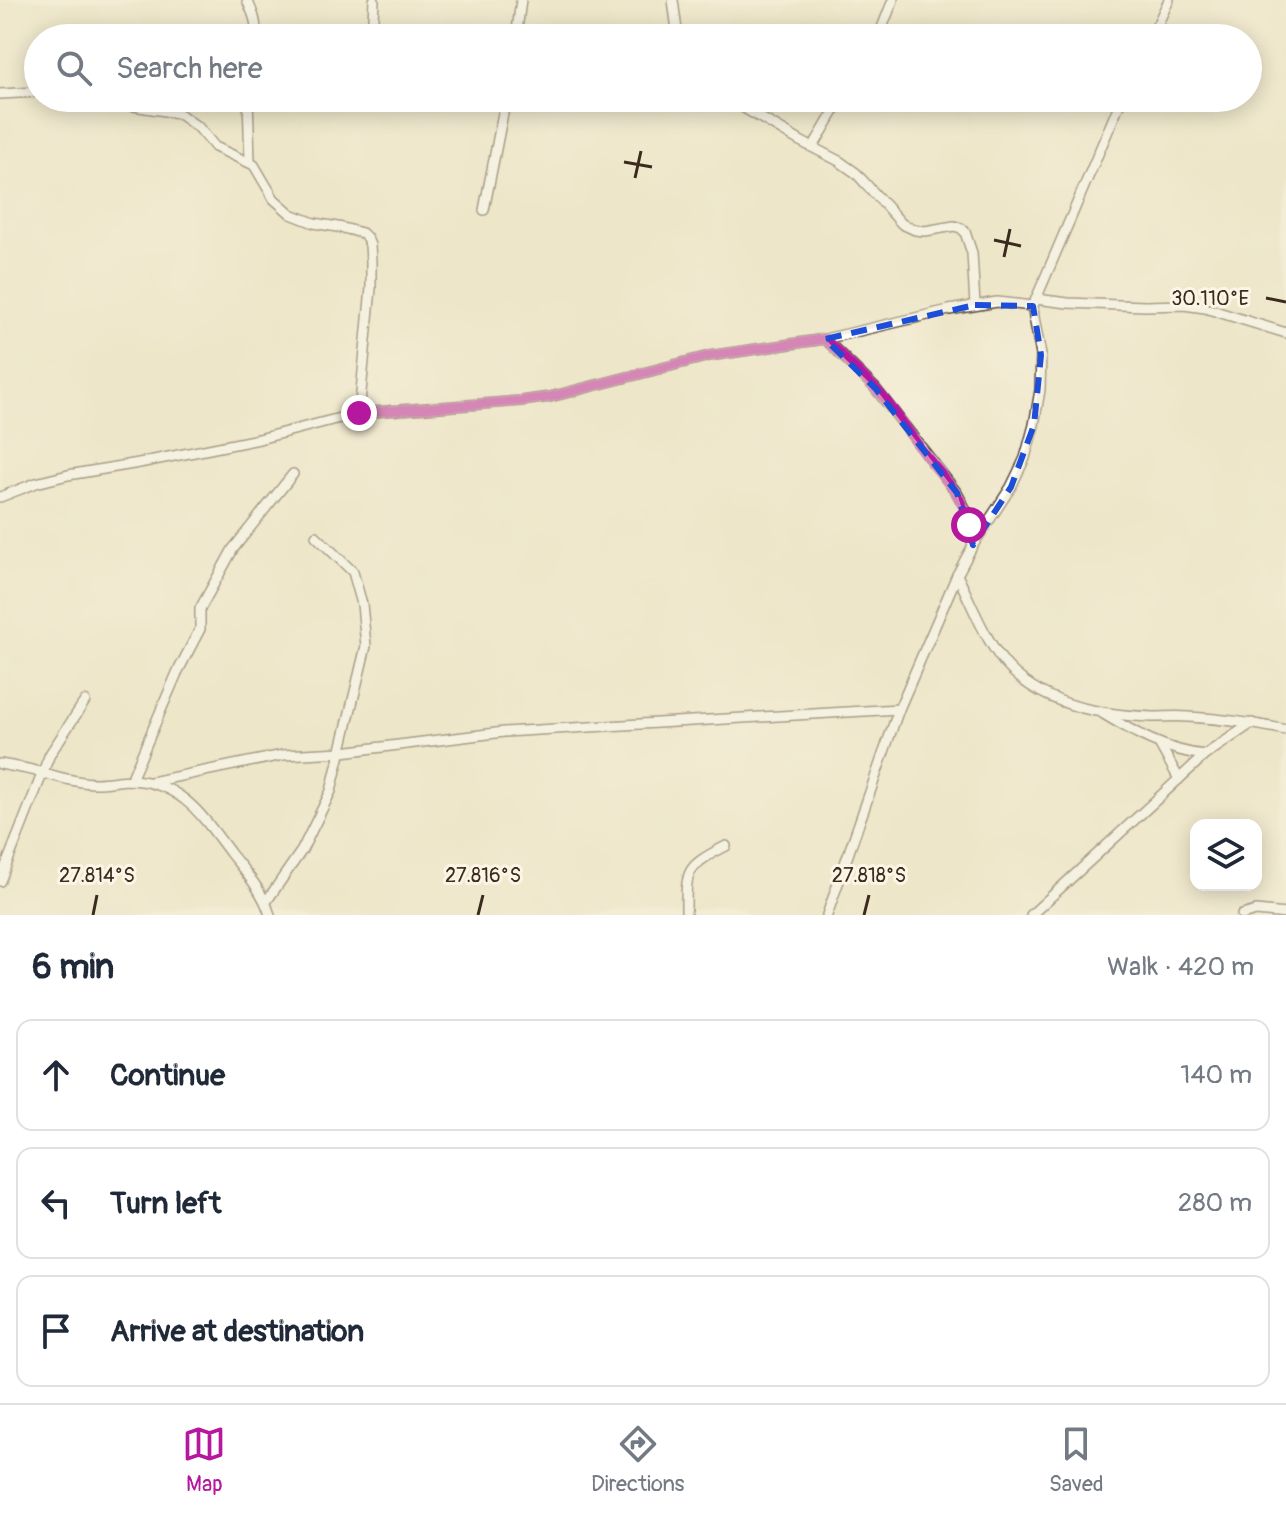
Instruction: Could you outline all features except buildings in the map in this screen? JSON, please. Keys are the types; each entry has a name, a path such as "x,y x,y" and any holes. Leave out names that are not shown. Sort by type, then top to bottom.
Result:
{"street":[{"path":"247,0 256,24"},
{"path":"373,24 374,0"},
{"path":"518,24 521,0"},
{"path":"673,0 676,24"},
{"path":"884,24 893,0"},
{"path":"1158,24 1169,0"},
{"path":"0,94 24,93"},
{"path":"172,112 199,128 215,147 250,162 274,199 291,214 314,223 362,233 367,238 371,253 371,288 359,413"},
{"path":"248,112 250,162"},
{"path":"484,210 503,112"},
{"path":"752,112 856,173 902,224 925,231 954,226 961,228 972,253 975,305"},
{"path":"813,147 834,112"},
{"path":"827,915 899,709 957,575 1011,487 1025,458 1040,390 1041,355 1034,317 1035,302 1116,112"},
{"path":"0,497 68,475 259,439 359,413 550,397 709,356 825,339 997,302 1184,305 1205,308 1286,333"},
{"path":"825,339 875,388 957,493 965,508 973,545"},
{"path":"131,780 177,673 200,629 200,609 233,549 293,474"},
{"path":"266,902 302,850 331,791 366,646 362,604 353,572 316,536"},
{"path":"957,575 993,646 1011,671 1052,697 1100,712 1153,717 1184,716 1286,730"},
{"path":"0,881 41,772 85,701"},
{"path":"151,782 283,755 342,752 504,732 899,709"},
{"path":"1100,712 1160,745 1205,755"},
{"path":"1031,915 1205,755 1252,723"},
{"path":"1160,745 1179,779"},
{"path":"0,764 73,780 96,783 131,780 170,788 191,804 256,886 270,915"},
{"path":"686,915 691,868 726,846"},
{"path":"1242,915 1256,911 1286,914"}],"highlighted area":[{"path":"975,305 1033,306 1041,355 1034,425 1011,487 973,545 957,493 875,388 825,339"}],"route":[{"path":"359,413 550,397 709,356 825,339 875,388 898,416 957,493 969,525"}]}
